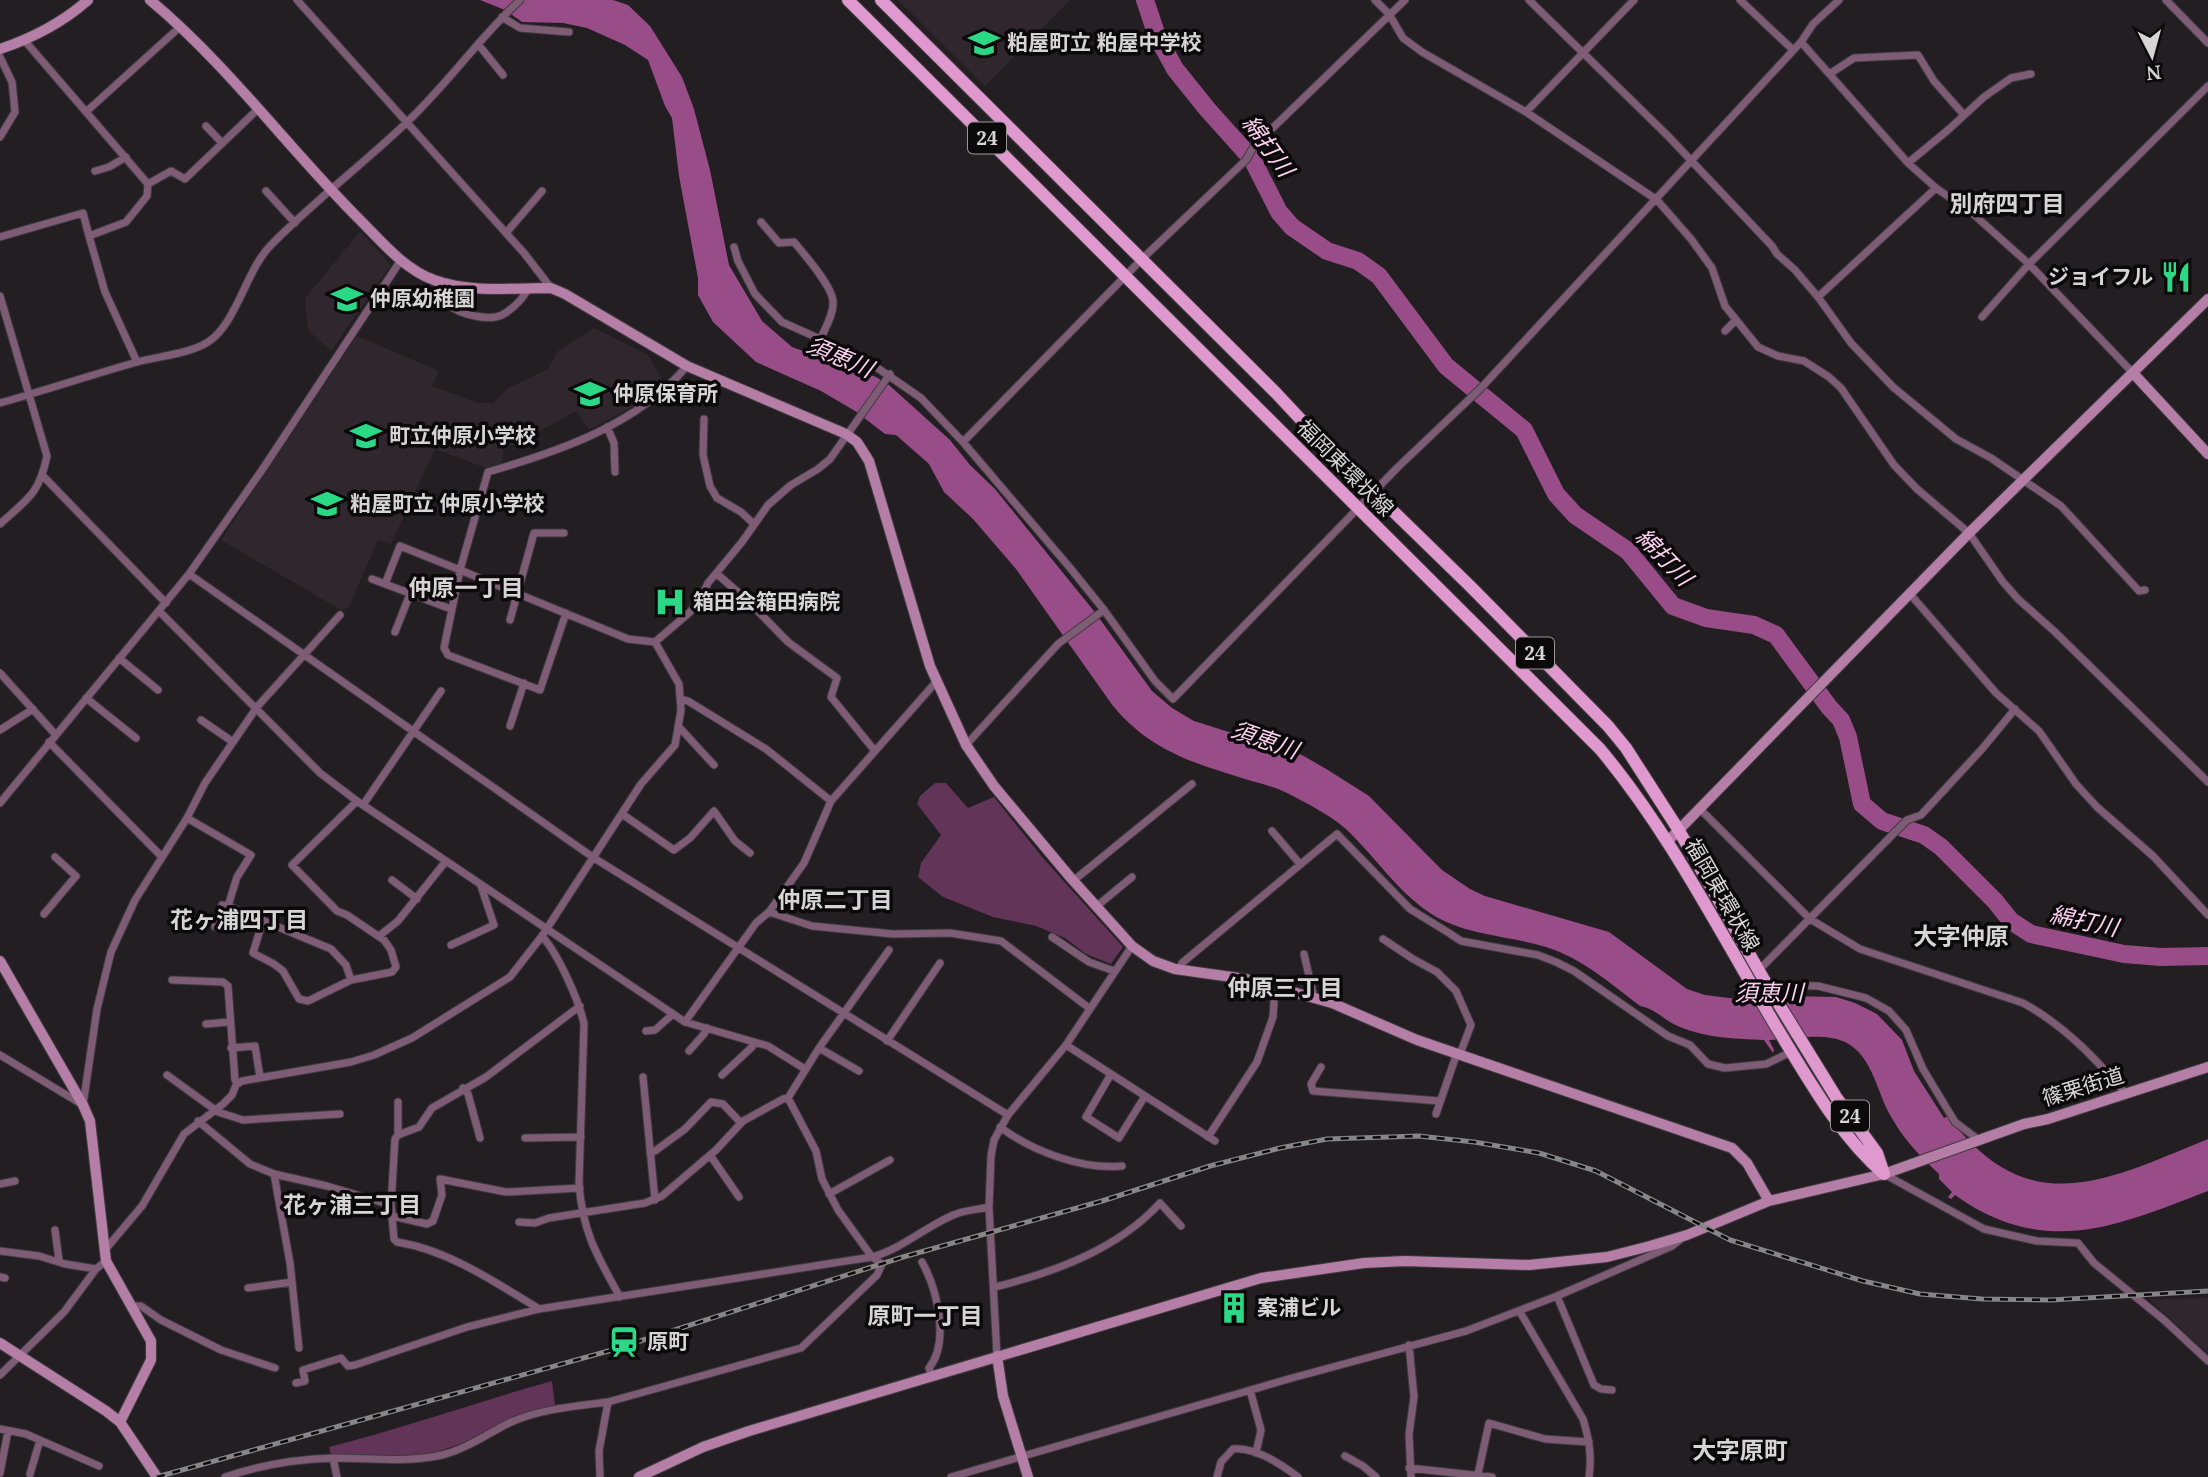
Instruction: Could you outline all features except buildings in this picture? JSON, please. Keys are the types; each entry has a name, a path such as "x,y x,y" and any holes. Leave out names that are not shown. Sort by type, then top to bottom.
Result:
{"main road":[{"name":"福岡東環状線","path":"848,0 1600,749 1626,780 1668,841 1823,1102 1864,1157 1884,1174"},
{"name":"福岡東環状線","path":"881,0 1608,726 1626,748 1678,829 1836,1097 1877,1153 1884,1174"}],"street":[{"path":"0,49 25,41 64,20 88,0"},
{"path":"150,0 181,26 331,191 401,260 421,275 447,285 551,288 687,366 846,434 858,442 869,461 936,682 966,745 994,786 1073,881 1132,946 1153,961 1179,969 1246,979 1332,1003 1417,1040 1731,1148 1747,1163 1769,1202"},
{"path":"297,0 506,233 551,288"},
{"path":"0,403 200,346 217,335 269,247 407,123 520,0"},
{"path":"1375,0 1388,14 1403,38 1422,52 1526,113 1657,200 1712,268 1725,306 1758,347 1778,356 1804,361 1835,383 1894,465 1925,496 1969,533 2018,599 2208,782"},
{"path":"963,442 1142,259 1246,160 1254,146 1405,0"},
{"path":"1529,0 1668,136 1795,270 1851,344 1893,387 1956,439 1991,457 2061,506 2139,591 2145,590"},
{"path":"1526,113 1634,0"},
{"path":"1740,0 1792,49"},
{"path":"734,247 746,279 767,308 782,322 863,358 921,398 963,442 1104,610 1155,681 1173,699 1374,492 1481,388 1839,0"},
{"path":"2166,0 2208,43"},
{"path":"503,16 520,28 569,32"},
{"path":"87,111 181,26"},
{"path":"25,41 148,184"},
{"path":"1801,42 1908,163 1936,188 1972,213 2029,264 2208,454"},
{"path":"478,44 503,75"},
{"path":"1831,73 1854,58 1918,55 1934,81 1964,115"},
{"path":"0,57 12,82 15,112 0,137"},
{"path":"1908,163 1984,97 2011,78 2031,74"},
{"path":"1982,317 2029,264 2208,86"},
{"path":"148,184 171,171 185,178 258,109"},
{"path":"206,126 222,143"},
{"path":"94,171 126,158"},
{"path":"89,236 126,222 146,195 148,184"},
{"path":"1818,297 1936,188"},
{"path":"267,191 295,223"},
{"path":"506,233 542,191"},
{"path":"0,237 83,213 104,292 137,362"},
{"path":"761,222 779,243 794,242 811,261 833,297 834,305 821,338"},
{"path":"0,803 189,574 262,470 401,260"},
{"path":"437,281 439,290 450,306 460,312 492,317 501,315 529,288"},
{"path":"0,296 47,456 37,490 0,524"},
{"path":"1668,841 1698,807 1969,533 2208,299"},
{"path":"1725,331 1735,321"},
{"path":"566,613 540,690 448,654 444,648 460,570 488,472 579,442 637,411 687,366"},
{"path":"386,584 400,546 628,639 655,642 690,612 708,583 768,505 790,485 830,459 888,376"},
{"path":"705,419 704,455 710,486 717,498 741,512 754,524"},
{"path":"607,427 614,443 615,472"},
{"path":"43,476 166,603"},
{"path":"510,620 534,533 564,533"},
{"path":"189,574 594,858 1008,1115"},
{"path":"717,574 788,642 837,678 831,697 875,751"},
{"path":"372,579 451,609"},
{"path":"395,632 411,594"},
{"path":"1910,594 1996,693 2039,731 2081,790 2153,856 2208,915"},
{"path":"966,745 1058,644 1104,610"},
{"path":"159,611 320,773 360,803 481,885 544,932 685,1022 768,1046 805,1069"},
{"path":"83,1105 97,1009 111,952 135,901 187,818 205,783 257,707 340,615"},
{"path":"0,1375 64,1312 142,1206 184,1134 232,1096 238,1083 351,1062 374,1055 412,1038 510,977 544,932 641,784 675,745 681,699 679,684 655,642"},
{"path":"119,658 158,690"},
{"path":"0,673 55,734"},
{"path":"685,1022 756,923 769,912 804,863 831,801 936,682"},
{"path":"510,726 524,683"},
{"path":"263,920 253,953 283,971 299,999 308,1001 351,980 393,972 396,967 391,950 379,936 337,911 292,865 360,803 414,732 441,691"},
{"path":"86,698 136,738"},
{"path":"681,699 766,749 831,801"},
{"path":"0,730 33,709"},
{"path":"1974,1142 1955,1122 1923,1069 1906,1030 1889,1011 1866,998 1818,986 1754,989 1759,967 1907,820 1921,815 2015,709"},
{"path":"201,720 233,742"},
{"path":"679,727 714,765"},
{"path":"49,742 162,857"},
{"path":"1073,881 1192,783"},
{"path":"1698,807 1810,919 1860,949 2023,1003 2059,1024 2097,1059 2126,1094"},
{"path":"622,814 674,850 690,838 714,811 735,841 750,853"},
{"path":"187,818 251,855 237,877 228,906"},
{"path":"1272,831 1300,864"},
{"path":"1179,969 1182,963 1337,834 1410,909 1461,941 1556,962 1574,971 1668,1035 1690,1045 1709,1064 1725,1068 1766,1064 1791,1052"},
{"path":"44,914 76,876 55,857"},
{"path":"379,936 398,921 446,861"},
{"path":"1097,906 1132,877"},
{"path":"392,880 417,899"},
{"path":"451,945 494,925 481,885"},
{"path":"215,927 222,905 228,906 331,949 346,965 351,980"},
{"path":"769,912 812,926 893,934 950,933 1001,941 1089,1008"},
{"path":"544,932 580,1006 585,1040 580,1188 582,1213 596,1252 620,1297"},
{"path":"1052,937 1089,962 1114,971"},
{"path":"1382,939 1437,972 1456,991 1471,1026 1436,1114"},
{"path":"1028,1477 1003,1396 997,1356 989,1207 990,1156 1000,1127 1008,1115 1066,1045 1132,946"},
{"path":"519,1222 535,1223 549,1218 645,1203 671,1189 741,1123 788,1098 819,1048 889,950"},
{"path":"1304,954 1314,998"},
{"path":"0,961 90,1121 105,1256 148,1334 152,1360 120,1422"},
{"path":"887,1041 940,963"},
{"path":"172,980 223,982 228,986 231,1048 235,1080 238,1083"},
{"path":"1066,1045 1212,1139 1257,1062 1273,1017 1272,986"},
{"path":"398,1135 418,1127 432,1108 486,1076 580,1006"},
{"path":"646,1031 655,1030 673,1014"},
{"path":"206,1024 229,1023"},
{"path":"689,1051 707,1028"},
{"path":"722,1075 754,1042"},
{"path":"231,1048 255,1046 260,1077"},
{"path":"819,1048 859,1070"},
{"path":"0,1055 83,1105"},
{"path":"1321,1067 1311,1084 1313,1091 1440,1101"},
{"name":"篠栗街道","path":"639,1477 703,1447 749,1431 1261,1278 1307,1270 1405,1261 1530,1265 1607,1256 1687,1235 1769,1202 1884,1174 2024,1124 2208,1067"},
{"path":"1111,1074 1086,1117 1119,1138 1145,1096"},
{"path":"167,1075 215,1110 243,1120 340,1114"},
{"path":"643,1077 655,1200"},
{"path":"463,1088 468,1094 480,1138"},
{"path":"225,1477 253,1467 333,1458 419,1458 443,1454 472,1444 512,1422 571,1405 608,1402 801,1348 877,1275 882,1264 873,1257 838,1210 822,1180 816,1151 788,1098"},
{"path":"398,1102 398,1135 394,1147 391,1205 397,1242 418,1245 485,1275 539,1309"},
{"path":"650,1152 685,1129 711,1102 723,1104 741,1123"},
{"path":"198,1121 250,1164 274,1174 391,1205"},
{"path":"1000,1127 1030,1144 1073,1161 1107,1167 1122,1166"},
{"path":"524,1138 581,1137"},
{"path":"710,1155 739,1197"},
{"path":"829,1194 890,1160"},
{"path":"274,1174 292,1282 299,1348"},
{"path":"1884,1174 1984,1228 2037,1241 2078,1242 2094,1263 2164,1320 2208,1361"},
{"path":"392,1216 427,1224 433,1221 442,1195 440,1179 506,1192 580,1188"},
{"path":"0,1184 15,1181"},
{"path":"995,1287 1088,1255 1128,1231 1160,1203 1181,1226"},
{"path":"296,1383 305,1381 303,1370 330,1361 341,1358 348,1366 355,1365 467,1327 539,1309 873,1257 895,1250 912,1237 954,1214 989,1207"},
{"path":"55,1230 59,1261"},
{"path":"951,1477 1250,1390 1466,1331 1613,1272 1672,1246 1687,1235"},
{"path":"0,1251 96,1269"},
{"path":"1607,1256 1613,1272"},
{"path":"922,1262 938,1302 940,1344 929,1368 932,1376"},
{"path":"248,1288 292,1282"},
{"path":"1557,1296 1594,1385 1612,1390"},
{"path":"131,1306 141,1306 161,1320 221,1350 275,1368"},
{"path":"1520,1311 1583,1419 1590,1442 1589,1477"},
{"path":"0,1343 106,1410 120,1422 155,1473"},
{"path":"1409,1345 1414,1397 1409,1434 1410,1473 1478,1474 1492,1477"},
{"path":"1250,1390 1261,1430 1255,1453"},
{"path":"600,1477 599,1451 608,1402"},
{"path":"1478,1474 1489,1423 1545,1439 1590,1442"},
{"path":"0,1473 4,1430 26,1434 99,1466"},
{"path":"30,1474 40,1440"},
{"path":"1217,1477 1220,1462 1233,1449 1255,1453 1283,1466 1298,1477"},
{"path":"1345,1456 1363,1465 1376,1477"},
{"path":"333,1458 337,1477"}],"shaded area":[{"path":"480,0 613,0 628,5 650,26 682,77 694,109 710,170 729,265 762,321 792,347 876,377 889,385 950,440 970,465 995,489 1094,611 1152,691 1172,708 1194,721 1302,755 1369,796 1442,870 1470,889 1485,896 1609,932 1687,989 1705,995 1745,1000 1788,996 1836,997 1877,1014 1902,1040 1914,1071 1944,1118 1948,1116 1978,1149 2008,1171 2038,1181 2069,1183 2102,1178 2208,1139 2208,1191 2111,1225 2081,1230 2050,1231 2019,1226 1988,1215 1955,1195 1951,1199 1948,1197 1952,1192 1939,1179 1939,1174 1898,1128 1869,1067 1855,1048 1845,1042 1827,1037 1769,1040 1773,1053 1764,1040 1711,1036 1680,1027 1651,1009 1640,1006 1596,972 1559,952 1531,943 1472,931 1443,921 1407,895 1348,831 1327,815 1280,790 1173,753 1142,734 1113,706 1016,569 973,519 944,492 929,464 896,435 885,434 855,411 821,391 756,362 713,322 698,295 698,278 679,176 672,118 648,60 625,45 587,28 563,23 522,22 505,10"},
{"name":"粕屋町立 粕屋中学校","path":"898,0 1070,0 985,86"},
{"path":"360,231 391,265 331,351 308,330 305,299"},
{"name":"粕屋町立 仲原小学校","path":"594,328 648,355 663,380 632,407 589,430 576,411 517,444 503,448 502,464 486,468 435,449 391,544 378,540 349,607 341,610 221,540 357,336 439,371 432,386 478,403 493,403 507,389 548,369 558,351"},
{"path":"935,783 946,783 968,808 994,797 1043,858 1123,947 1111,964 1086,954 1065,938 1036,926 993,917 943,897 918,877 921,863 941,835 917,804 920,796"},
{"path":"2208,1298 2208,1354 2149,1299"},
{"path":"552,1381 555,1405 511,1419 437,1452 416,1455 331,1455 329,1447"}],"waterway":[{"name":"綿打川","path":"1145,0 1157,36 1175,69 1252,159 1279,212 1292,227 1327,251 1358,261 1379,276 1446,366 1524,430 1556,494 1575,515 1628,551 1673,606 1706,618 1754,625 1776,635 1841,720 1848,737 1862,804 1882,821 1924,835 1941,847 1995,901 2011,921 2031,934 2124,954 2161,957 2208,956"}],"railway":[{"path":"157,1477 612,1350 903,1257 1102,1201 1210,1166 1327,1139 1419,1136 1539,1153 1596,1171 1730,1240 1863,1281 1920,1294 1982,1299 2051,1300 2208,1291"}],"place":[{"name":"粕屋町立 粕屋中学校","path":"984,43"},
{"name":"ジョイフル","path":"2176,277"},
{"name":"仲原幼稚園","path":"347,299"},
{"name":"仲原保育所","path":"590,394"},
{"name":"町立仲原小学校","path":"366,436"},
{"name":"粕屋町立 仲原小学校","path":"327,504"},
{"name":"箱田会箱田病院","path":"670,602"},
{"name":"案浦ビル","path":"1234,1308"},
{"name":"原町","path":"624,1342"}],"district":[{"name":"別府四丁目","path":"2007,204"},
{"name":"仲原一丁目","path":"466,588"},
{"name":"仲原二丁目","path":"835,900"},
{"name":"花ヶ浦四丁目","path":"239,920"},
{"name":"大字仲原","path":"1961,937"},
{"name":"仲原三丁目","path":"1285,988"},
{"name":"花ヶ浦三丁目","path":"352,1205"},
{"name":"原町一丁目","path":"925,1316"},
{"name":"大字原町","path":"1740,1451"}],"water label":[{"name":"須恵川","path":"840,357"},
{"name":"須恵川","path":"1265,740"},
{"name":"須恵川","path":"1769,993"}]}
